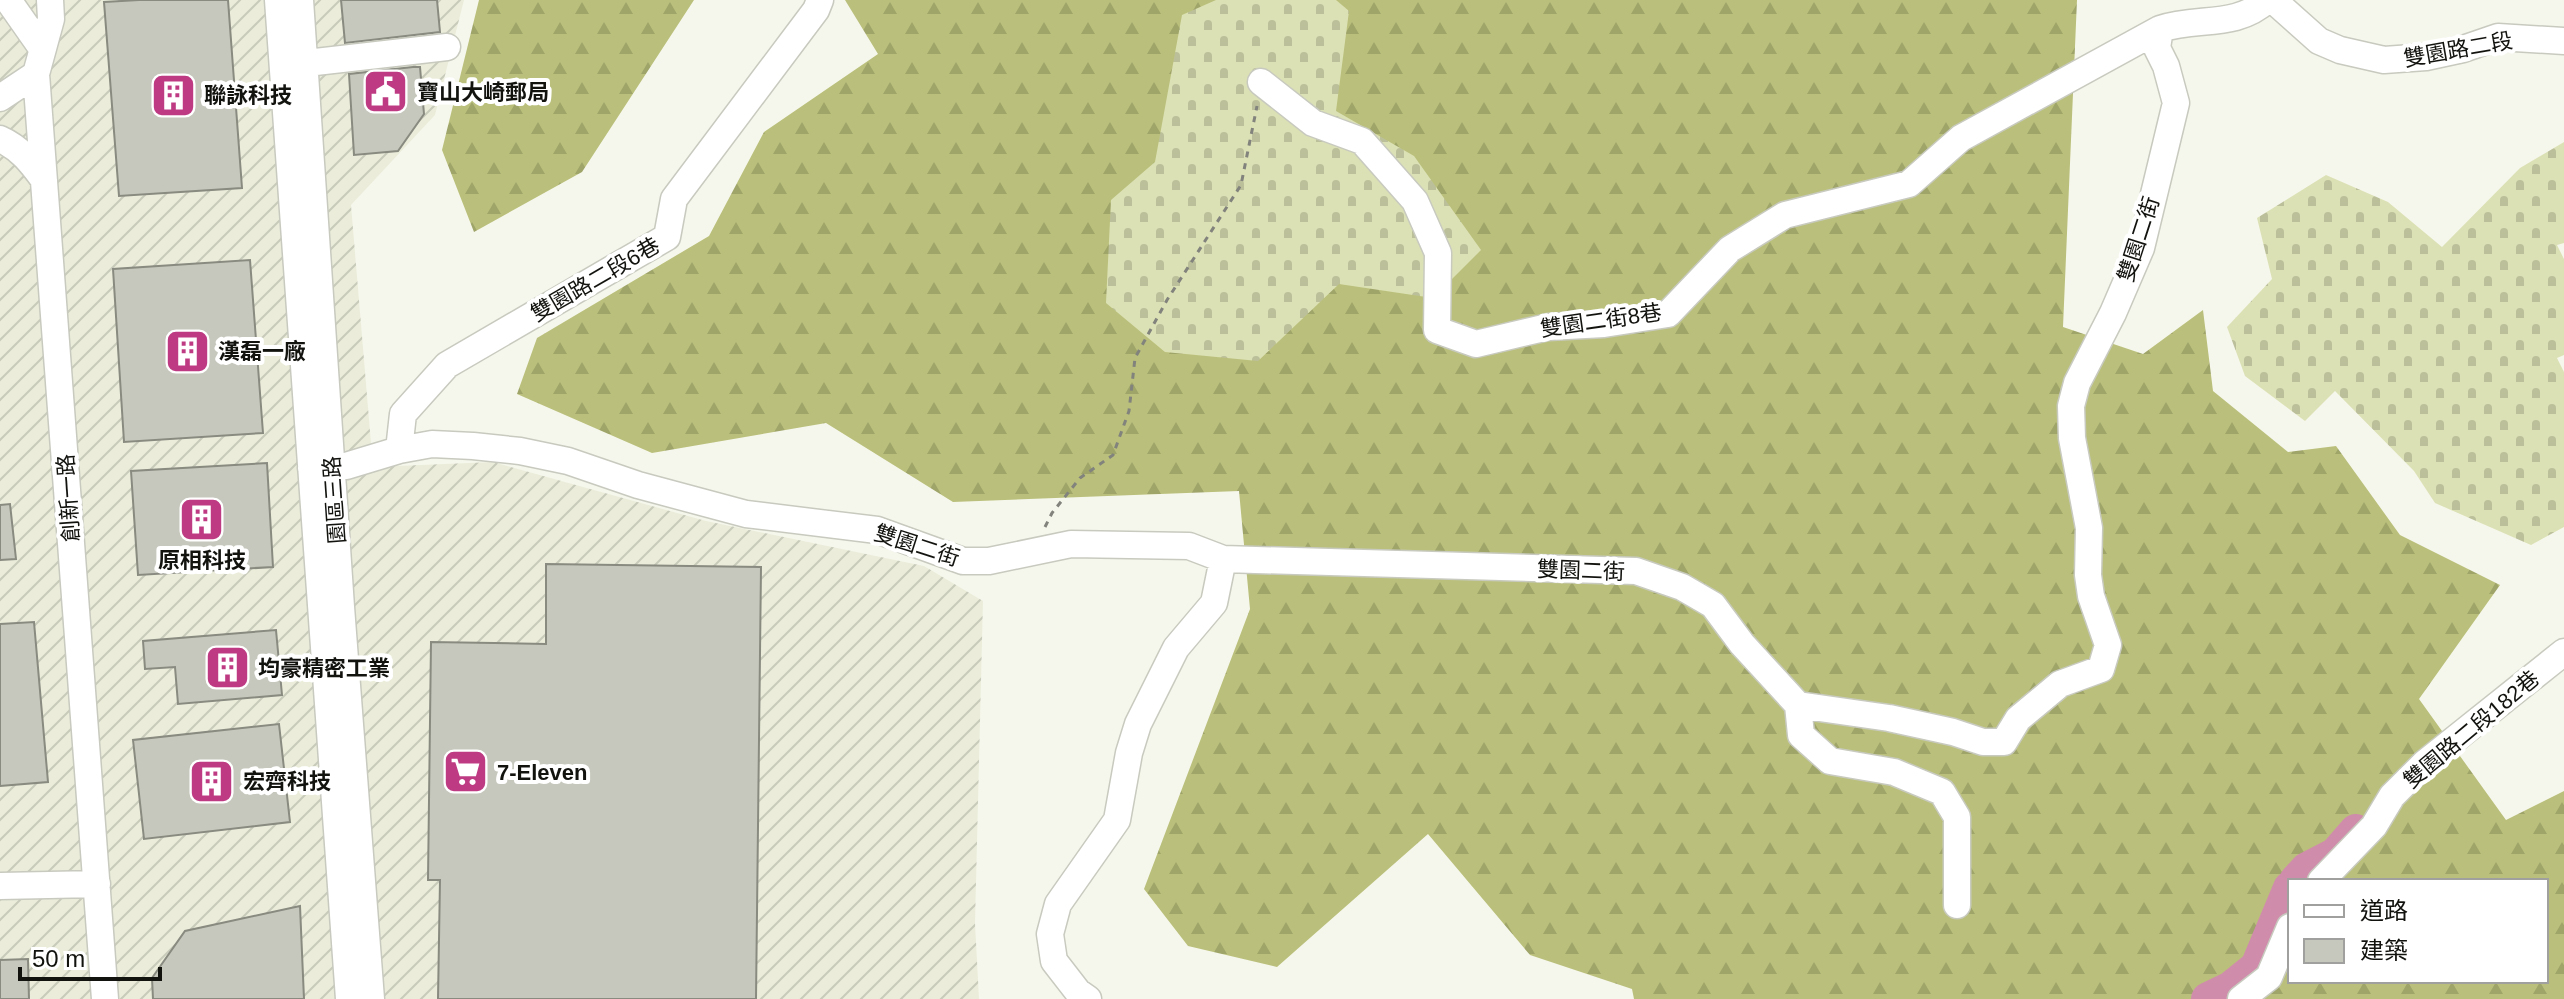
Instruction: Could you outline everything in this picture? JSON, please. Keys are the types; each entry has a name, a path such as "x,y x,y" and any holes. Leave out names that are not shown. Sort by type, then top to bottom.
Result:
{"street":[{"path":"8,0 41,47"},
{"name":"創新一路","path":"50,0 51,19 36,74 105,999"},
{"name":"園區三路","path":"278,0 293,65 321,467 349,999"},
{"name":"園區三路","path":"293,65 300,0"},
{"name":"雙園路二段6巷","path":"399,450 403,414 447,365 667,237 674,199 816,10 820,0"},
{"path":"2160,29 2177,23 2236,19 2255,11 2267,0"},
{"name":"雙園路二段","path":"2273,0 2319,41 2384,60 2426,57 2498,37 2564,41"},
{"name":"雙園二街","path":"321,467 346,466 432,444 520,451 568,461 638,485 746,514 877,530 963,561 989,561 1071,544 1159,544 1189,546 1223,559 1636,571 1682,587 1713,605 1742,644 1798,705 1889,718 1983,742 2004,742 2018,719 2060,684 2101,669 2108,645 2091,596 2089,528 2072,438 2071,406 2077,383 2113,313 2141,248 2176,103 2170,76 2157,48 2160,29"},
{"name":"雙園二街8巷","path":"1261,82 1313,123 1362,141 1415,201 1438,253 1437,330 1476,344 1548,327 1604,324 1668,314 1730,249 1785,215 1909,184 1961,138 2160,29"},
{"path":"293,65 447,47"},
{"path":"0,98 36,74"},
{"path":"0,139 13,145 44,180"},
{"name":"園區三路","path":"321,467 371,999"},
{"path":"1088,999 1078,992 1054,961 1050,934 1058,904 1117,820 1129,753 1138,724 1176,648 1214,603 1223,559"},
{"name":"雙園路二段182巷","path":"2323,879 2374,826 2392,796 2425,763 2564,652"},
{"path":"1798,705 1801,735 1830,761 1894,772 1942,792 1957,817 1957,905"},
{"path":"0,886 97,884"},
{"path":"2241,999 2269,977 2288,932"}],"path":[{"path":"1032,552 1052,513 1080,478 1113,455 1129,411 1135,358 1167,300 1241,185 1261,82"}],"shaded area":[{"path":"0,0 464,0 435,115 351,205 373,467 493,462 706,521 924,566 983,601 975,923 979,999 0,999"}],"green space":[{"path":"479,0 694,0 582,172 474,232 442,150"},
{"path":"845,0 2077,0 2063,327 2143,354 2203,310 2213,391 2288,452 2336,446 2400,535 2500,585 2419,699 2506,820 2564,791 2564,999 1634,999 1632,989 1530,955 1428,834 1277,967 1188,946 1144,889 1250,609 1239,491 953,502 826,423 652,453 517,394 537,338 709,236 764,132 878,54"},
{"path":"1216,0 1336,0 1349,11 1336,111 1414,156 1481,250 1433,298 1339,284 1258,361 1165,352 1106,303 1111,200 1155,162 1182,15"},
{"path":"2564,142 2564,243 2557,245 2564,259 2564,355 2557,358 2564,372 2564,527 2531,545 2435,503 2414,471 2335,391 2305,421 2245,376 2227,327 2272,279 2257,218 2326,175 2388,202 2442,247 2520,168"}],"building":[{"name":"聯詠科技","path":"228,0 242,188 119,196 104,2"},
{"path":"341,0 437,0 440,32 345,43"},
{"name":"寶山大崎郵局","path":"420,67 424,114 398,151 354,155 349,74"},
{"name":"漢磊一廠","path":"250,260 263,433 124,442 113,269"},
{"name":"原相科技","path":"267,463 273,567 138,575 131,471"},
{"path":"10,504 16,559 0,560 0,505"},
{"path":"546,564 761,567 756,999 438,999 440,880 428,880 431,642 546,644"},
{"path":"34,622 48,782 0,786 0,624"},
{"name":"均豪精密工業","path":"276,630 282,695 178,704 175,667 145,669 143,641"},
{"name":"宏齊科技","path":"279,724 290,822 144,839 133,740"},
{"path":"300,906 304,999 153,999 152,978 185,931"},
{"path":"28,959 29,999 0,999 0,960"}],"waterway":[{"path":"2298,879 2307,869 2336,854 2356,831"},
{"path":"2208,999 2231,988 2257,967 2288,893"}],"place":[{"name":"寶山大崎郵局","path":"386,92"},
{"name":"聯詠科技","path":"173,95"},
{"name":"漢磊一廠","path":"187,351"},
{"name":"原相科技","path":"202,519"},
{"name":"均豪精密工業","path":"227,668"},
{"name":"7-Eleven","path":"466,772"},
{"name":"宏齊科技","path":"212,781"}]}
